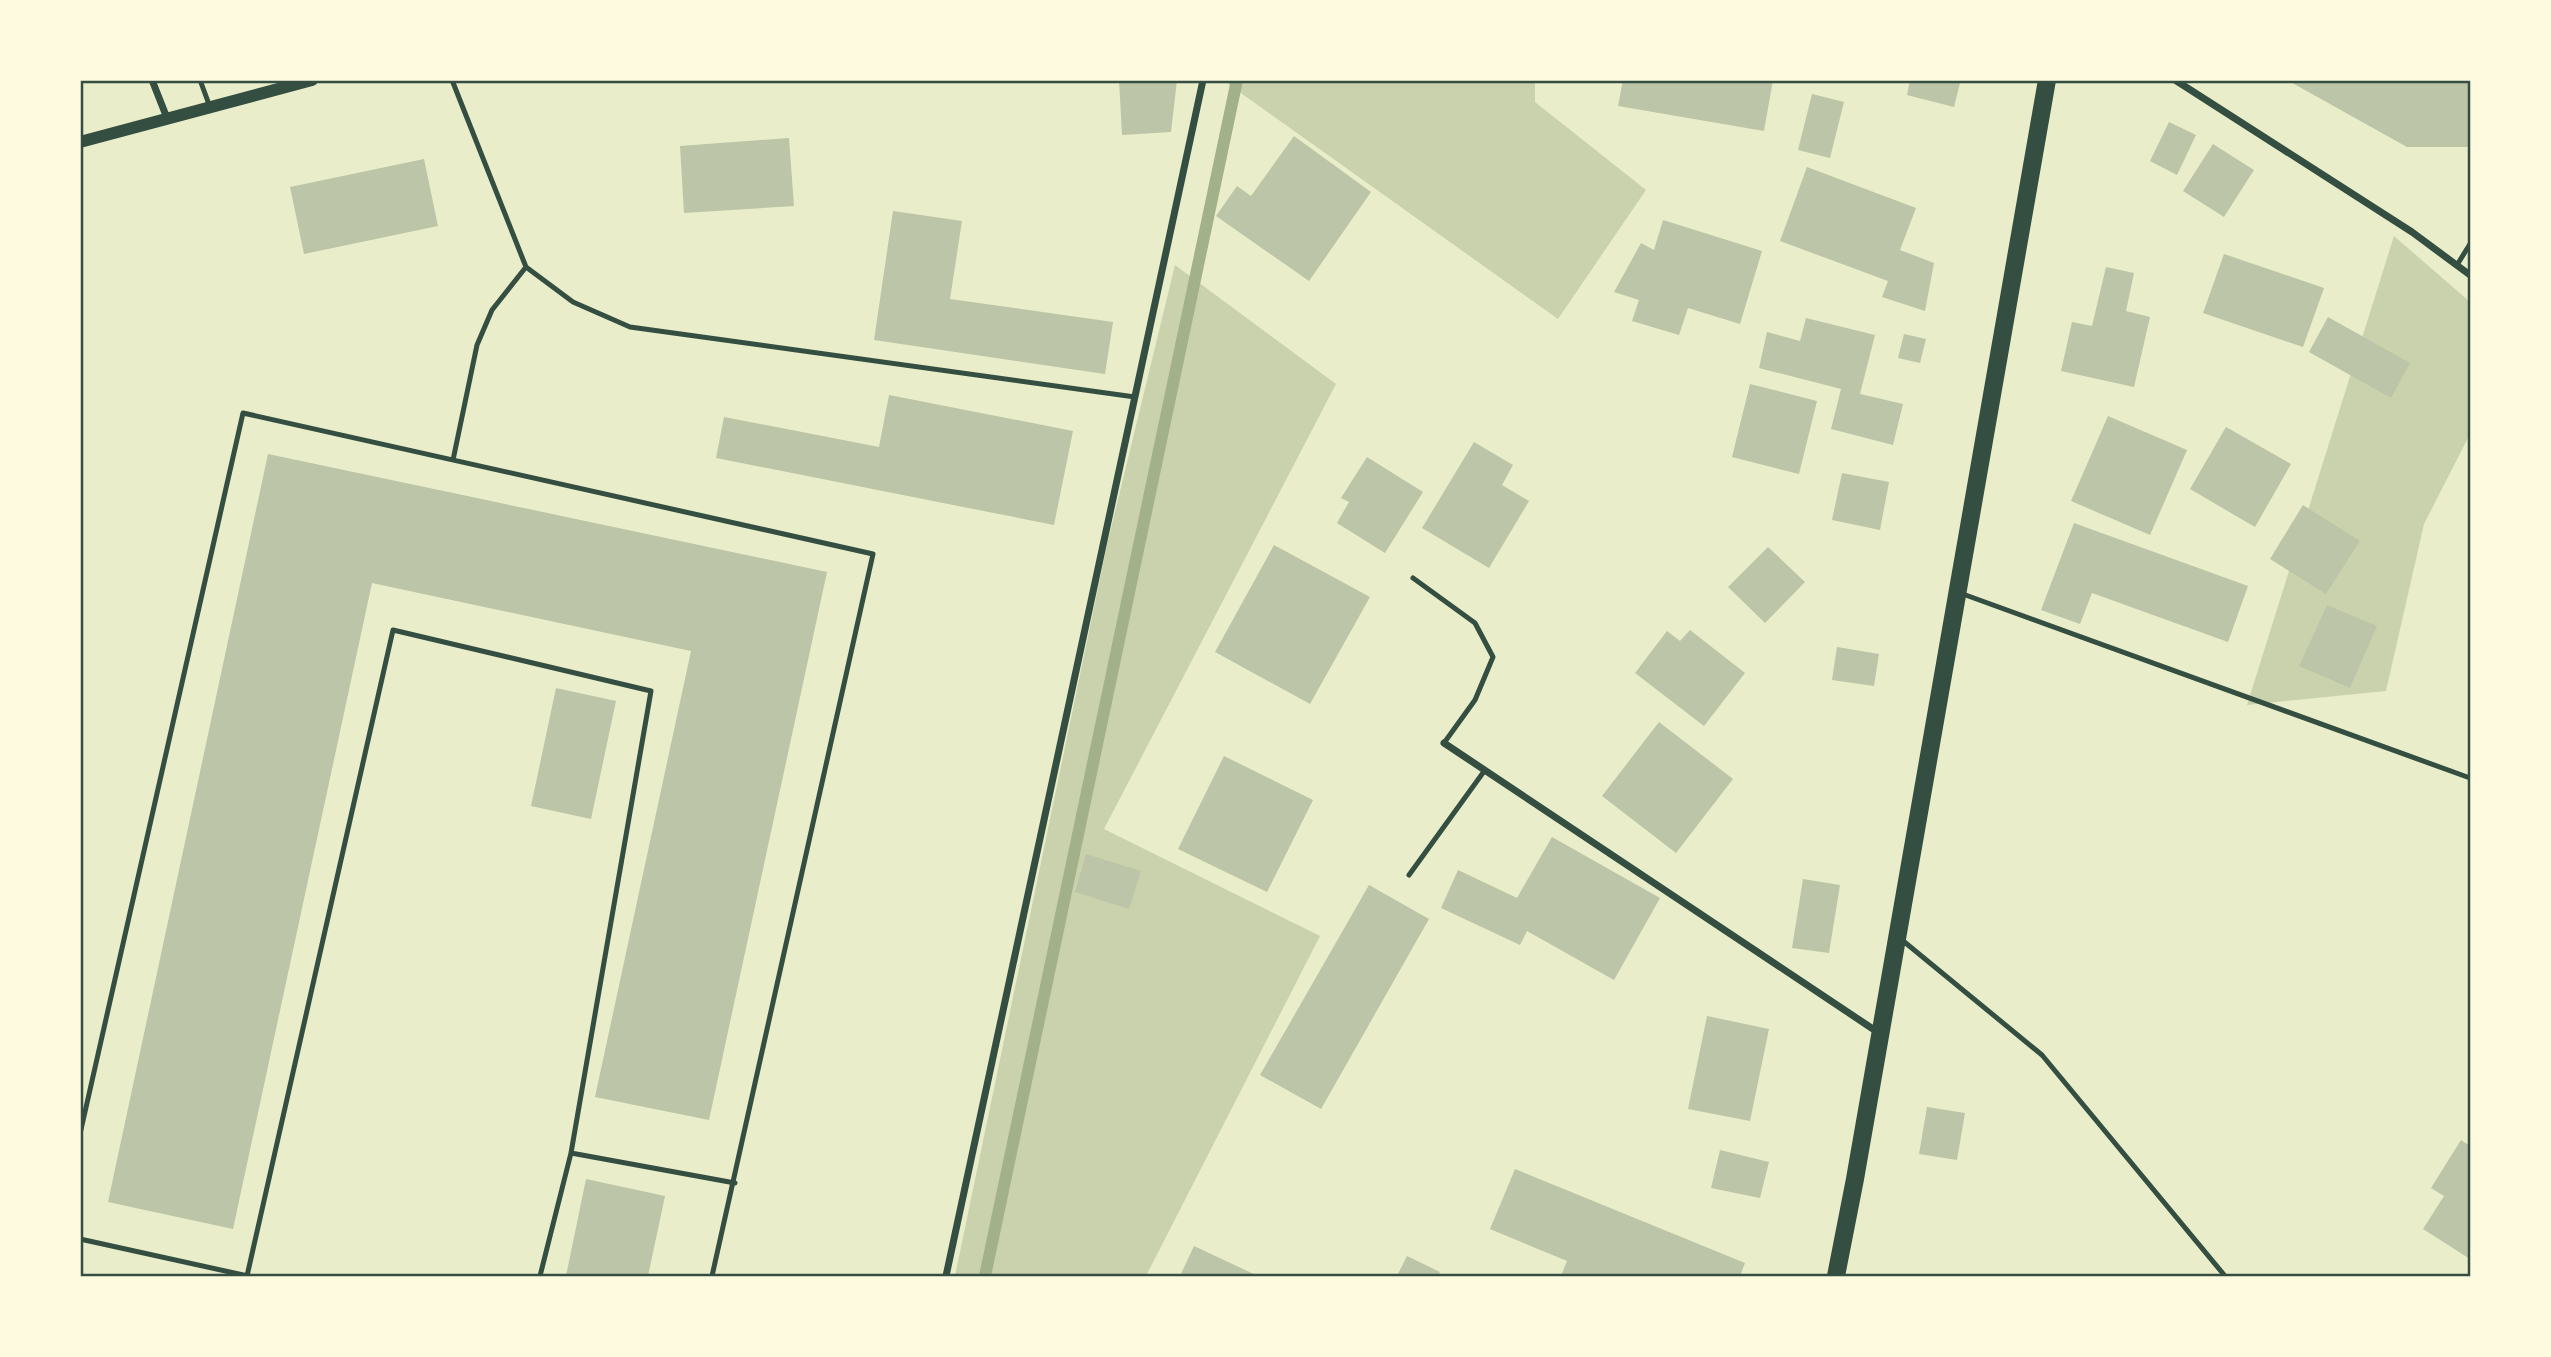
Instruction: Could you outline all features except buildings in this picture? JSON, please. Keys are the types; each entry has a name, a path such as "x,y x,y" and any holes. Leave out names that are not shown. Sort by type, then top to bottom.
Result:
{"main road":[{"path":"1836,1276 2047,80"}],"street":[{"path":"152,80 167,118"},
{"path":"80,142 313,80"},
{"path":"946,1276 1203,80"},
{"path":"2175,80 2401,225 2470,275"},
{"path":"1444,743 1880,1033"}],"lane":[{"path":"200,80 210,107"},
{"path":"452,80 527,267 573,302 630,327 1135,397"},
{"path":"2457,265 2470,244"},
{"path":"453,460 477,345 492,310 527,267"},
{"path":"80,1134 243,413 873,554 735,1183 712,1276"},
{"path":"1413,578 1475,623 1493,657 1475,701 1444,743"},
{"path":"1957,592 2470,778"},
{"path":"80,1239 248,1276 393,631 651,691 571,1153 540,1276"},
{"path":"1409,875 1485,770"},
{"path":"1897,936 2042,1055 2225,1276"},
{"path":"571,1153 735,1183"}],"green space":[{"path":"1224,81 1535,81 1535,102 1646,190 1558,319"},
{"path":"2394,236 2470,302 2470,434 2424,524 2386,691 2247,705"},
{"path":"1175,265 1336,384 1104,829 1320,936 1146,1276 955,1276 1107,545"}],"waterway":[{"path":"985,1276 1237,80"}]}
